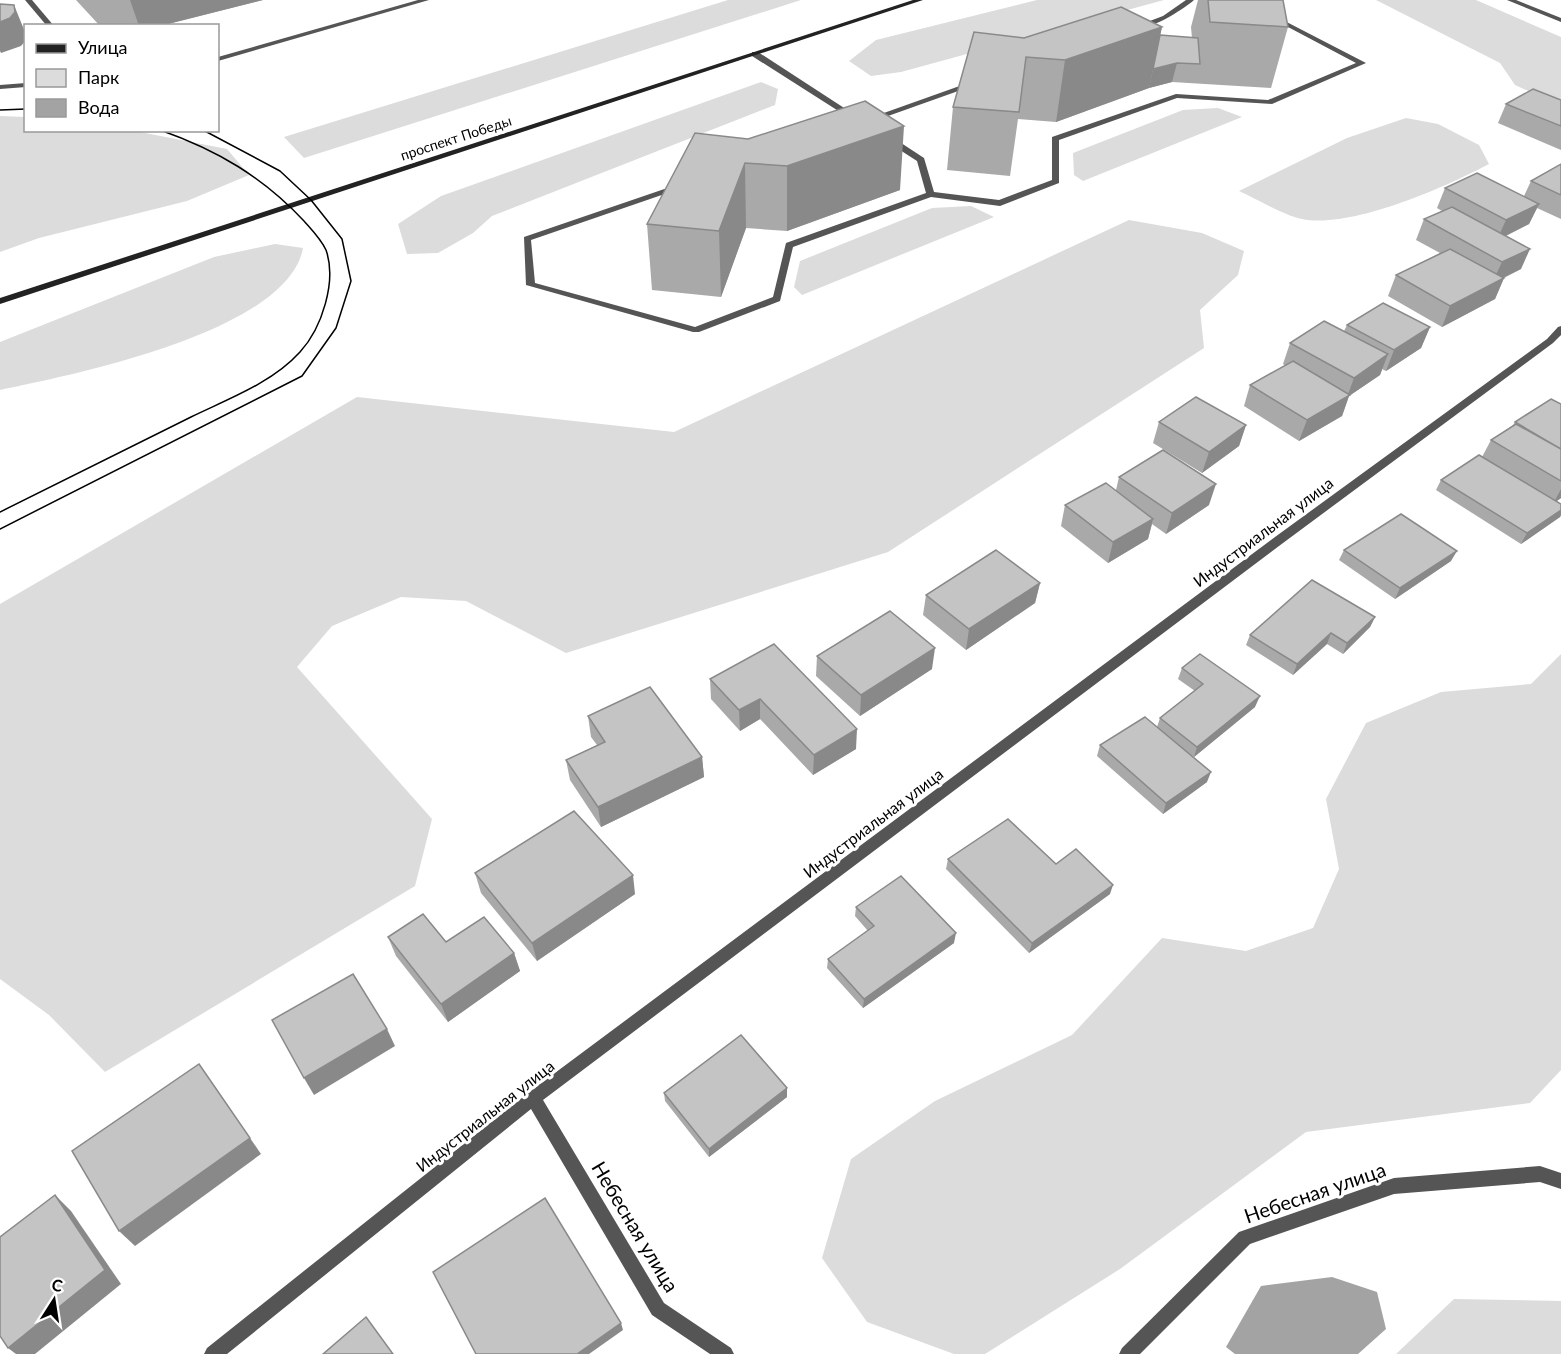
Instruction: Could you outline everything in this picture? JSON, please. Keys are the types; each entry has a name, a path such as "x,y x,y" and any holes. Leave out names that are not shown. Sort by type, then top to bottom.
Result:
{"main road":[{"name":"проспект Победы","path":"0,301 920,0"}],"street":[{"path":"28,0 49,24"},
{"path":"219,59 426,0"},
{"path":"1131,29 1165,17 1191,0"},
{"path":"1510,0 1561,20"},
{"path":"1524,5 1538,0"},
{"path":"693,181 527,239 531,285 696,330 777,299 789,245 930,194 1000,203 1056,181 1055,139 1176,96 1269,102 1362,63 1260,10"},
{"path":"755,54 872,128"},
{"path":"851,126 986,80"},
{"path":"0,87 24,86"},
{"path":"882,135 921,160 930,194"},
{"name":"Индустриальная улица","path":"213,1354 533,1098 1269,547 1550,341 1561,329"},
{"name":"Небесная улица","path":"533,1098 658,1309 726,1354"},
{"name":"Небесная улица","path":"1128,1354 1245,1238 1394,1186 1540,1174 1561,1181"}],"green space":[{"path":"728,0 801,0 304,158 284,137"},
{"path":"1037,0 1164,0 901,72 871,76 849,61 876,40"},
{"path":"1376,0 1476,0 1561,37 1561,102 1548,100 1515,85 1500,63"},
{"path":"761,82 778,89 775,105 492,216 473,233 438,253 407,254 398,224 441,196"},
{"path":"1218,108 1242,117 1083,181 1074,175 1073,153 1183,110"},
{"path":"0,116 24,117 24,132 140,132 227,149 249,175 187,201 39,238 0,252"},
{"path":"1406,118 1438,124 1479,145 1489,164 1449,184 1398,204 1346,218 1302,219 1239,191 1347,138"},
{"path":"971,206 994,217 802,295 794,287 800,261 932,208"},
{"path":"1129,220 1202,233 1244,251 1238,275 1200,310 1204,348 888,552 566,653 466,601 401,597 332,626 297,667 432,819 415,886 105,1072 49,1015 0,979 0,604 357,397 674,432"},
{"path":"275,244 303,248 289,278 259,304 220,326 124,361 0,390 0,342 214,257"},
{"path":"1561,654 1561,1070 1530,1103 1306,1132 1120,1269 985,1354 954,1354 867,1322 822,1258 851,1159 935,1101 1072,1035 1162,938 1246,951 1313,928 1339,869 1326,799 1366,723 1441,692 1531,684"},
{"path":"1454,1299 1561,1301 1561,1354 1396,1354"}],"water":[{"path":"1332,1277 1377,1292 1386,1329 1358,1354 1235,1354 1226,1347 1261,1286"}],"building":[{"path":"1208,0 1283,0 1288,27 1210,22"},
{"path":"0,4 14,5 15,12 10,18 0,22"},
{"path":"1121,7 1162,27 1065,60 1026,57 1019,112 953,107 974,32 1024,38"},
{"path":"1160,35 1198,38 1200,64 1177,63 1153,69"},
{"path":"1533,89 1561,100 1561,126 1506,104"},
{"path":"865,101 904,126 787,166 745,163 719,231 647,224 695,133 748,139"},
{"path":"1561,164 1561,195 1531,181"},
{"path":"1477,173 1539,204 1506,220 1445,188"},
{"path":"1452,207 1530,249 1502,262 1424,219"},
{"path":"1450,249 1504,278 1450,306 1396,275"},
{"path":"1383,303 1430,327 1394,350 1347,325"},
{"path":"1324,321 1388,354 1354,378 1290,343"},
{"path":"1293,361 1350,395 1307,420 1250,385"},
{"path":"1196,397 1246,425 1209,452 1159,422"},
{"path":"1551,399 1561,404 1561,449 1515,422"},
{"path":"1516,424 1561,449 1561,481 1491,440"},
{"path":"1163,450 1216,484 1172,513 1119,477"},
{"path":"1479,455 1561,504 1561,510 1527,533 1441,480"},
{"path":"1106,483 1153,519 1113,542 1065,505"},
{"path":"1401,514 1457,551 1400,588 1344,550"},
{"path":"996,550 1040,583 969,629 926,595"},
{"path":"1312,580 1375,617 1347,643 1331,633 1297,664 1250,635"},
{"path":"890,611 935,648 861,695 817,656"},
{"path":"774,644 857,729 814,755 760,699 739,710 710,679"},
{"path":"1200,654 1260,696 1197,747 1160,718 1203,684 1182,668"},
{"path":"650,687 702,757 598,807 566,760 605,742 588,716"},
{"path":"1145,717 1211,772 1166,803 1100,745"},
{"path":"574,811 633,875 532,943 475,873"},
{"path":"1008,819 1056,864 1076,849 1113,885 1032,943 948,859"},
{"path":"901,876 956,933 864,999 828,959 874,926 856,907"},
{"path":"423,914 446,942 484,917 514,953 441,1004 388,937"},
{"path":"353,974 387,1029 304,1078 272,1020"},
{"path":"741,1035 787,1088 709,1149 664,1093"},
{"path":"199,1064 250,1138 119,1231 72,1151"},
{"path":"55,1195 105,1270 8,1348 0,1336 0,1237"},
{"path":"545,1198 621,1323 577,1354 476,1354 433,1272"},
{"path":"366,1317 393,1354 323,1354"}],"tram line":[{"path":"0,110 24,109"},
{"path":"0,512 263,381 289,363 300,352 321,317 328,290 329,262 322,242 313,231 272,191 238,166 201,146 165,132"},
{"path":"0,529 302,376 336,328 351,281 342,239 311,200 280,171 207,132"}]}
